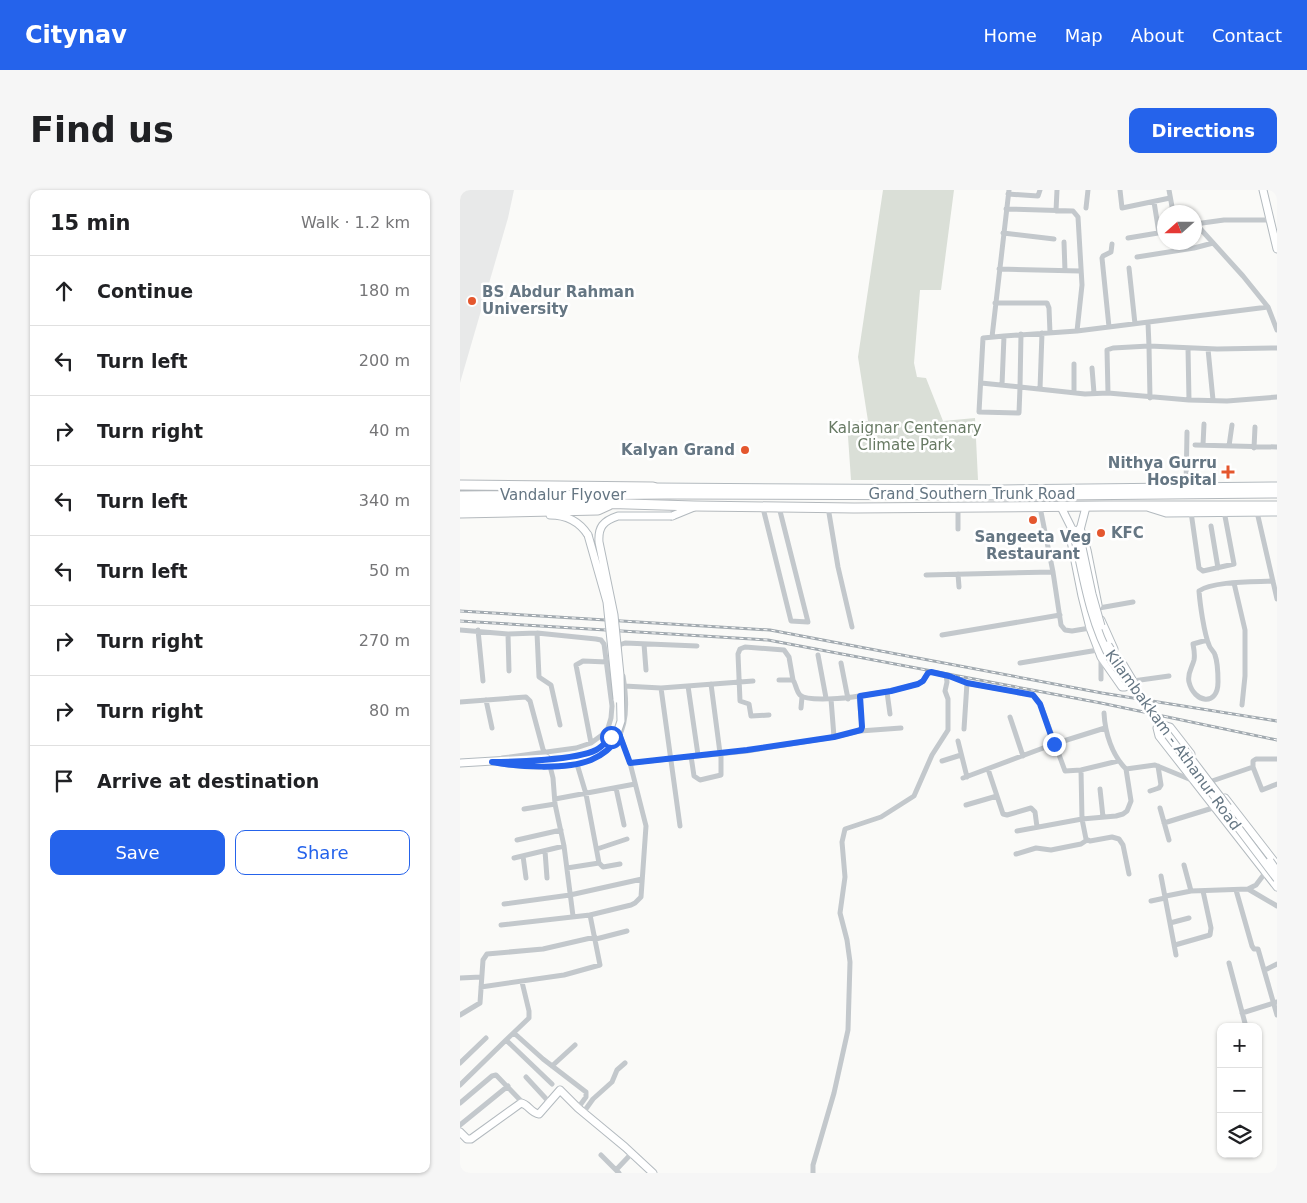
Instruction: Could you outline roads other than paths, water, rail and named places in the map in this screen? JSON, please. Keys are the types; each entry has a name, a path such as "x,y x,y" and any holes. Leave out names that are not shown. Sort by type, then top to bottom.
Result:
{"highway":[{"path":"460,485 653,488 667,494"},
{"name":"Grand Southern Trunk Road","path":"667,494 1061,495 1277,493"},
{"name":"Vandalur Flyover","path":"460,496 667,494"},
{"path":"460,512 598,510 612,503"},
{"name":"Grand Southern Trunk Road","path":"612,503 763,508 1143,506"},
{"name":"Vandalur Flyover","path":"460,504 612,503"},
{"path":"1143,506 1277,506"}],"street":[{"path":"992,337 1008,192 1038,196 1040,190"},
{"path":"1056,211 1057,190"},
{"path":"1086,208 1088,190"},
{"path":"1120,190 1122,208 1170,198"},
{"path":"1168,190 1172,205"},
{"path":"1263,190 1277,246"},
{"path":"1154,202 1157,213"},
{"path":"1006,209 1073,211 1078,217 1082,294 1077,331"},
{"path":"1202,223 1224,220 1269,220"},
{"path":"1202,231 1243,276 1268,308 1277,330"},
{"path":"1003,233 1054,238"},
{"path":"1128,238 1157,233"},
{"path":"1064,242 1065,271"},
{"path":"1137,257 1213,243"},
{"path":"1109,327 1102,258 1110,253 1112,244"},
{"path":"1129,268 1135,324"},
{"path":"998,269 1080,271"},
{"path":"995,304 1047,303 1050,333"},
{"path":"1021,334 1019,413 979,412 982,338 1021,334 1077,331 1268,308"},
{"path":"1148,323 1150,398"},
{"path":"1040,389 1042,333"},
{"path":"1002,385 1004,336"},
{"path":"1108,393 1107,350 1113,348 1149,346 1208,349 1277,348"},
{"path":"1188,348 1190,400"},
{"path":"1208,349 1213,400"},
{"path":"1074,364 1074,392"},
{"path":"1092,368 1094,394"},
{"path":"981,383 1094,394 1108,393 1190,400 1227,401 1277,397"},
{"path":"1203,445 1204,424"},
{"path":"1229,446 1232,425"},
{"path":"1254,448 1255,427"},
{"path":"1186,487 1187,432"},
{"path":"1194,445 1254,448 1277,447"},
{"path":"653,488 1001,489 1277,486"},
{"path":"521,761 524,764 547,763 591,756 600,752 616,736 621,721 621,706 614,615 598,533 603,524 618,516 672,516 694,506"},
{"path":"1143,506 1166,512 1277,512"},
{"path":"828,507 838,567 852,627"},
{"path":"1040,507 1061,625 1065,630 1072,631 1090,628"},
{"name":"Kilambakkam - Athanur Road","path":"1061,507 1077,529"},
{"name":"Kilambakkam - Athanur Road","path":"1086,507 1077,529 1078,538 1092,616 1105,649 1112,661 1277,879"},
{"path":"763,508 791,621 808,622 779,508"},
{"path":"958,508 958,529"},
{"path":"460,763 521,761 583,754 604,745 616,727 618,709 607,602 588,535 578,522 569,518 556,515 492,511"},
{"path":"1191,512 1199,568 1203,571 1234,564 1224,511"},
{"path":"1257,512 1277,599"},
{"path":"1211,526 1218,568"},
{"path":"1077,529 1087,550 1101,619 1110,643 1133,681"},
{"path":"1077,529 1071,541 1090,628 1100,653 1122,687 1126,687 1133,681 1169,676"},
{"name":"Kilambakkam - Athanur Road","path":"1078,538 1096,612 1108,644 1124,671 1277,871"},
{"path":"926,575 1053,572"},
{"path":"958,574 959,587"},
{"path":"1207,640 1194,644 1194,658 1189,682 1195,694 1200,698 1208,700 1216,694 1218,682 1215,655 1207,640 1199,591 1205,588 1234,583 1272,581"},
{"path":"1234,583 1245,630 1245,676 1242,705"},
{"path":"1099,608 1133,602"},
{"path":"942,635 1060,615"},
{"path":"460,630 508,634 537,634 620,644 697,646"},
{"path":"478,630 483,681"},
{"path":"508,634 509,671"},
{"path":"537,634 539,677 551,685 560,725"},
{"path":"492,762 508,756 576,748 591,743 602,735 608,728 612,706 603,641"},
{"path":"492,762 509,766 577,764 591,760 605,752 620,736 624,718 624,686 620,644"},
{"path":"644,644 646,670"},
{"path":"769,715 751,716 749,704 740,701 739,650 746,647 784,650 789,657 793,680 798,693 802,697 848,698 887,692 921,682 928,673 946,675 967,683 1033,695 1040,704 1065,770 1081,770 1118,761"},
{"path":"1020,663 1100,653"},
{"path":"1100,653 1101,679"},
{"path":"818,655 829,698 834,737"},
{"path":"591,743 576,665 583,661 607,662"},
{"path":"841,663 848,698"},
{"path":"813,1173 813,1165 834,1092 848,1030 850,962 840,912 845,877 842,842 845,829 881,817 914,796 932,755 948,730 948,699 945,691 946,675"},
{"path":"779,680 793,680"},
{"path":"624,686 661,688 753,681"},
{"path":"964,729 967,683"},
{"path":"691,756 694,776 700,780 721,775 711,684"},
{"path":"688,686 698,755"},
{"path":"661,688 680,826"},
{"path":"887,692 890,714"},
{"path":"859,731 862,727 860,696"},
{"path":"460,702 523,697 528,699 544,753"},
{"path":"801,708 802,697"},
{"path":"486,700 492,728"},
{"path":"1017,831 1082,819 1123,814 1130,806 1131,795 1126,769 1118,761 1105,728 1104,713"},
{"path":"1010,716 1023,756"},
{"path":"1277,865 1170,727 1160,725 1158,728 1159,736 1277,887"},
{"path":"630,763 720,753 834,737 859,731 901,728"},
{"path":"958,742 965,777 1054,744 1105,728"},
{"path":"501,926 590,915 635,903 641,897 646,826 630,763 620,736"},
{"path":"942,761 961,755"},
{"path":"1277,758 1256,759 1253,761 1253,767 1262,790 1277,784"},
{"path":"577,764 586,794 599,863 603,867 620,864"},
{"path":"1126,769 1155,765 1196,781 1212,782 1253,767"},
{"path":"550,766 564,846 573,916"},
{"path":"1150,791 1159,788 1161,785 1158,766"},
{"path":"988,768 1005,816 1033,808 1036,827"},
{"path":"1081,770 1082,819 1087,840"},
{"path":"524,809 635,784"},
{"path":"616,788 624,825"},
{"path":"1100,789 1103,817"},
{"path":"966,805 997,796"},
{"path":"1164,823 1216,807"},
{"path":"1160,808 1169,840"},
{"path":"517,840 561,830"},
{"path":"1016,854 1036,848 1051,850 1081,844 1087,840 1112,837 1119,839 1123,845 1129,874"},
{"path":"596,849 627,840"},
{"path":"514,858 564,846"},
{"path":"545,851 548,878"},
{"path":"523,856 526,878"},
{"path":"567,868 599,863"},
{"path":"1184,865 1191,891"},
{"path":"1152,901 1191,891 1248,889 1256,885 1266,873"},
{"path":"1161,876 1176,955"},
{"path":"504,904 570,895 642,879"},
{"path":"1248,889 1277,906"},
{"path":"1236,890 1252,946 1254,949 1258,949 1275,1003 1277,1016"},
{"path":"1175,945 1210,935 1211,928 1203,891"},
{"path":"481,987 564,975 600,965 590,915"},
{"path":"1170,923 1189,918"},
{"path":"460,1015 480,1003 483,960 487,954 543,948 627,932"},
{"path":"1229,962 1245,1023"},
{"path":"1264,970 1277,964"},
{"path":"460,978 481,977"},
{"path":"460,1085 527,1021 529,1015 522,982"},
{"path":"1242,1012 1275,1003"},
{"path":"514,1033 552,1066 583,1088 593,1099"},
{"path":"460,1063 486,1038"},
{"path":"506,1040 552,1084"},
{"path":"552,1066 575,1045"},
{"path":"580,1111 612,1082 617,1070 625,1063"},
{"path":"460,1103 495,1075 499,1076 537,1114 541,1112 560,1090 580,1111 632,1153 653,1173"},
{"path":"526,1076 549,1102"},
{"path":"460,1124 508,1086"},
{"path":"580,1111 587,1094"},
{"path":"460,1132 467,1139 471,1139 524,1103"},
{"path":"601,1156 617,1171 632,1153"}],"railway":[{"path":"460,611 770,630 1102,693 1277,721"},
{"path":"460,621 768,640 1101,703 1277,740"}],"place":[{"name":"BS Abdur Rahman University","path":"472,301"},
{"name":"Kalyan Grand","path":"745,450"},
{"name":"Nithya Gurru Hospital","path":"1228,472"},
{"name":"Sangeeta Veg Restaurant","path":"1033,520"},
{"name":"KFC","path":"1101,533"}],"park label":[{"name":"Kalaignar Centenary Climate Park","path":"905,436"}]}
